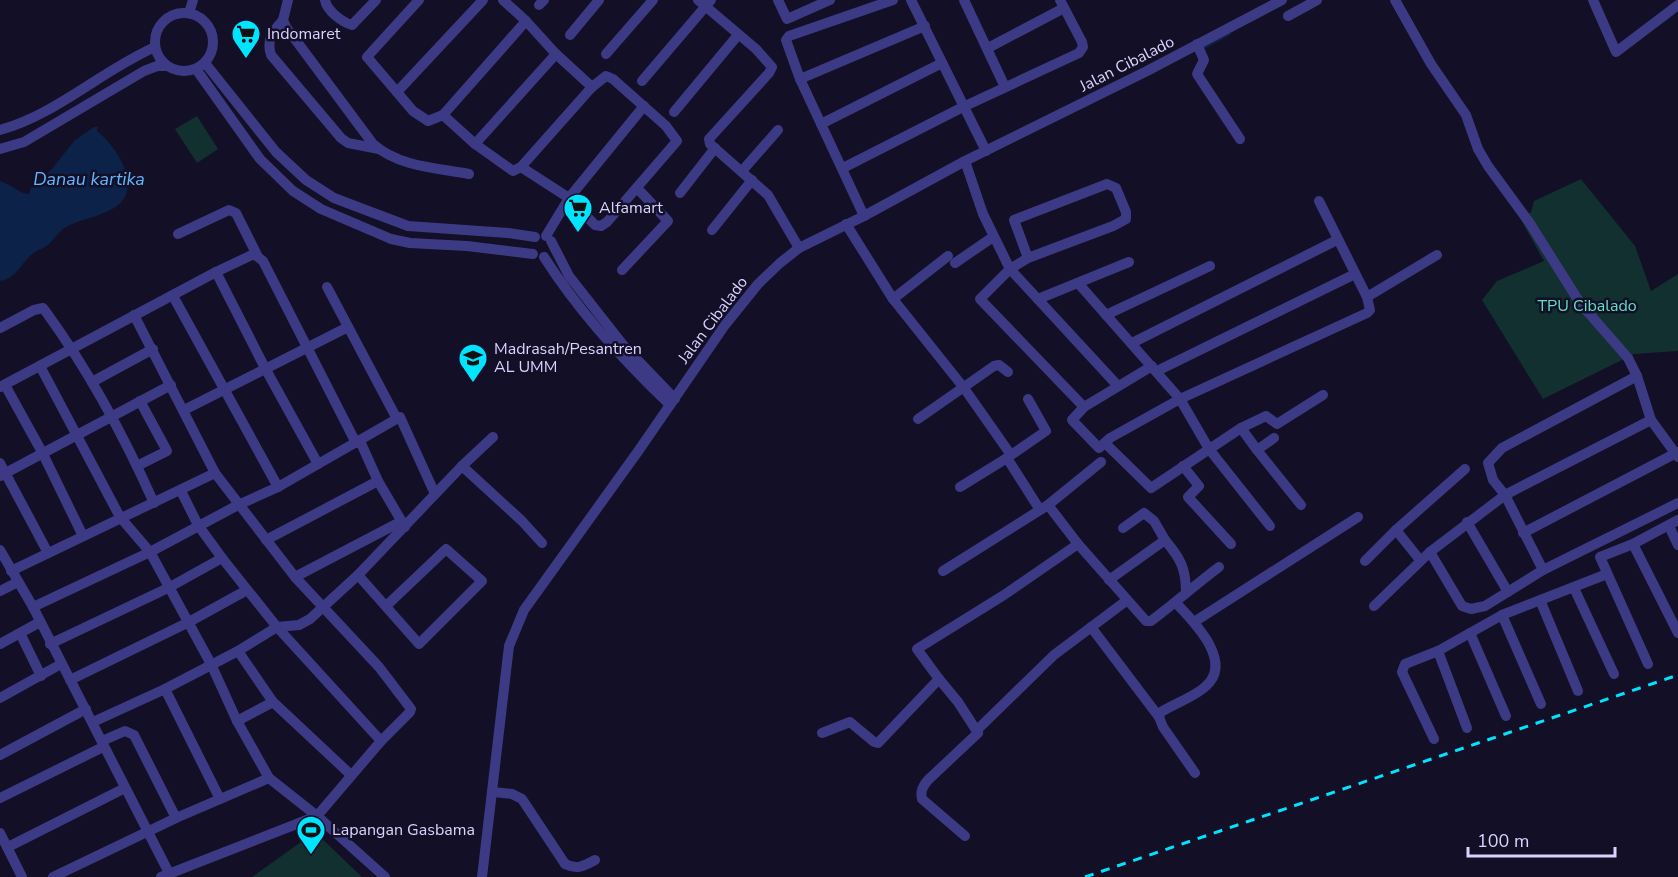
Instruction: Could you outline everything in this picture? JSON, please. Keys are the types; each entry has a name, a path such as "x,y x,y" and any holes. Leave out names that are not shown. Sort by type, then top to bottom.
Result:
{"street":[{"path":"189,13 193,0"},
{"path":"288,0 283,20 273,31 269,40 268,47 271,55 341,138 348,143 380,149"},
{"path":"325,0 325,5 345,23 352,25 376,0"},
{"path":"419,0 367,57 413,111 428,121 443,115 526,21"},
{"path":"398,92 483,0"},
{"path":"503,0 592,87"},
{"path":"570,35 599,0"},
{"path":"606,54 653,0"},
{"path":"778,0 788,19 830,0"},
{"path":"864,216 786,44 789,36 892,0"},
{"path":"912,0 986,151"},
{"name":"Jalan Cibalado","path":"483,877 509,646 524,610 742,302 770,272 799,248 850,231 864,216 965,161 1138,76 1200,49 1282,0"},
{"path":"1288,16 1317,0"},
{"path":"1395,0 1431,64 1466,115 1478,150 1488,166 1529,222 1580,303 1628,358 1651,420 1677,454 1523,532"},
{"path":"969,1 1005,87"},
{"path":"642,81 705,2 768,61 772,67 769,73 709,139 715,148 768,195 799,248"},
{"path":"1598,2 1616,52 1678,5"},
{"path":"843,168 963,107 1079,53 1083,47 1062,4 988,48"},
{"path":"178,13 189,13 201,18 210,27 214,39 212,52 201,66 187,72 176,71 166,66 159,58 155,47 155,36 160,26 168,18 178,13"},
{"path":"283,20 373,144 390,156 428,168 469,174"},
{"path":"800,79 925,26"},
{"path":"674,112 738,35"},
{"path":"0,130 16,126 58,105 135,56 155,47"},
{"path":"1200,49 1204,60 1197,74 1240,139"},
{"path":"475,144 556,54"},
{"path":"821,124 942,63"},
{"path":"0,149 24,142 144,71 157,66 166,66"},
{"path":"201,66 276,152 306,180 334,198 408,226 508,233 544,238 552,249 538,256 467,246 410,243 392,239 321,209 293,190 260,159 201,66"},
{"path":"443,115 475,144 513,171 521,168 592,87 604,76 609,76 666,126 677,141 601,226 595,225 569,198 521,168"},
{"path":"644,106 569,198 544,238 530,247 617,353 672,402"},
{"path":"742,171 778,130"},
{"path":"680,193 715,148"},
{"path":"965,161 983,214 1011,269 1118,386"},
{"path":"712,230 752,180"},
{"path":"1028,258 1014,220 1107,184 1116,188 1126,212 1126,219 1028,258 1011,269 980,299 1084,407"},
{"path":"622,270 668,221 637,188"},
{"path":"1319,201 1367,297 1370,310 1367,314 1180,399 1110,438 1099,448 1072,420 1084,407 1118,386 1355,274"},
{"path":"178,234 229,210 236,213 403,524"},
{"path":"850,231 893,299 964,388 1044,507 1126,601 1148,622 1176,603 1186,592 1219,567"},
{"path":"893,299 951,260 993,237"},
{"path":"544,238 569,276 672,402"},
{"path":"1131,343 1337,240"},
{"path":"83,536 42,452 2,386 250,254 257,255"},
{"path":"1367,297 1437,255"},
{"path":"1038,299 1129,262"},
{"path":"1106,315 1210,266"},
{"path":"216,272 318,464"},
{"path":"1078,283 1180,399 1209,449 1270,526"},
{"path":"327,287 397,419"},
{"path":"173,296 278,487"},
{"path":"0,328 34,310 43,308 72,348 92,382 154,503"},
{"path":"0,550 33,607 50,644 93,722 147,832 165,875 317,816 381,741 410,712 411,709 379,667 295,576 215,473 134,315"},
{"path":"184,410 348,327"},
{"path":"92,382 153,349"},
{"path":"918,419 994,366 999,365 1008,372"},
{"path":"40,366 120,517 150,552 269,778 317,816 385,877"},
{"path":"1543,570 1504,495 1493,480 1488,463 1502,448 1636,376"},
{"path":"3,475 42,452 171,385"},
{"path":"1105,443 1151,488 1241,428 1266,416 1277,424 1323,395"},
{"path":"960,487 1046,431 1028,399"},
{"path":"137,466 167,451 140,401"},
{"path":"33,607 150,552 198,525 278,487 400,417 435,494"},
{"path":"1374,606 1420,560 1504,495 1651,420"},
{"path":"1241,428 1301,505"},
{"path":"93,722 165,689 238,651 277,627 299,625 324,607 358,575 403,524 493,437"},
{"path":"1257,450 1274,438"},
{"path":"943,571 1044,507 1101,462"},
{"path":"0,463 3,475 48,554"},
{"path":"462,466 514,513 542,543"},
{"path":"1183,466 1199,486 1188,497 1231,544"},
{"path":"1365,561 1396,530 1465,469"},
{"path":"11,571 215,473"},
{"path":"266,540 378,481"},
{"path":"181,490 198,525 247,590 277,627 381,741"},
{"path":"1430,552 1464,607 1471,609 1485,606 1543,570 1678,503"},
{"path":"1123,528 1144,513 1154,521 1177,554 1186,573 1186,592"},
{"path":"1194,622 1358,517"},
{"path":"1467,522 1508,592"},
{"path":"1599,557 1633,544 1674,523 1678,545"},
{"path":"295,576 403,524"},
{"path":"1396,530 1420,560"},
{"path":"1109,580 1166,540"},
{"path":"977,730 918,650 1078,544"},
{"path":"1633,544 1678,633"},
{"path":"1591,548 1599,557 1648,664"},
{"path":"358,575 418,644 482,581 446,549 386,606"},
{"path":"50,644 168,588 222,558"},
{"path":"1434,739 1402,672 1405,664 1438,651 1502,615 1607,574"},
{"path":"0,591 18,582"},
{"path":"1574,588 1614,674"},
{"path":"70,681 187,623 247,590"},
{"path":"1540,600 1578,691"},
{"path":"965,836 922,799 921,793 928,780 977,735 977,730 1054,655 1126,601"},
{"path":"1159,717 1161,711 1206,686 1213,677 1216,665 1210,644 1176,603"},
{"path":"1502,615 1541,704"},
{"path":"0,644 40,622"},
{"path":"1091,627 1159,717 1195,773"},
{"path":"20,633 41,676"},
{"path":"1470,633 1506,716"},
{"path":"238,651 273,702 351,775"},
{"path":"1438,651 1467,728"},
{"path":"0,698 61,664"},
{"path":"822,733 850,722 878,743 939,679"},
{"path":"165,689 219,799"},
{"path":"237,721 273,702"},
{"path":"0,755 86,709"},
{"path":"0,798 125,731 134,735 176,818"},
{"path":"53,877 176,818 269,778"},
{"path":"8,847 125,788"},
{"path":"493,792 512,794 522,799 565,864 573,868 580,868 595,860"},
{"path":"0,833 22,877"}],"green space":[{"path":"197,116 218,149 197,163 175,129"},
{"name":"TPU Cibalado","path":"1581,179 1635,246 1651,291 1678,274 1678,351 1634,354 1543,399 1482,300 1497,281 1544,261 1520,218 1531,212 1534,201"},
{"name":"Lapangan Gasbama","path":"315,832 362,877 252,877"}],"water":[{"name":"Danau kartika","path":"94,127 98,127 97,131 112,147 125,168 128,180 123,200 108,211 63,229 48,245 30,256 15,273 0,281 0,181 29,194 31,188 51,170 75,140"}],"waterway":[{"path":"1205,47 1229,34"}],"railway":[{"path":"1085,877 1678,675"}],"place":[{"name":"Indomaret","path":"246,60"},
{"name":"Alfamart","path":"578,234"},
{"name":"Madrasah/Pesantren AL UMM","path":"473,384"},
{"name":"Lapangan Gasbama","path":"311,856"}]}
